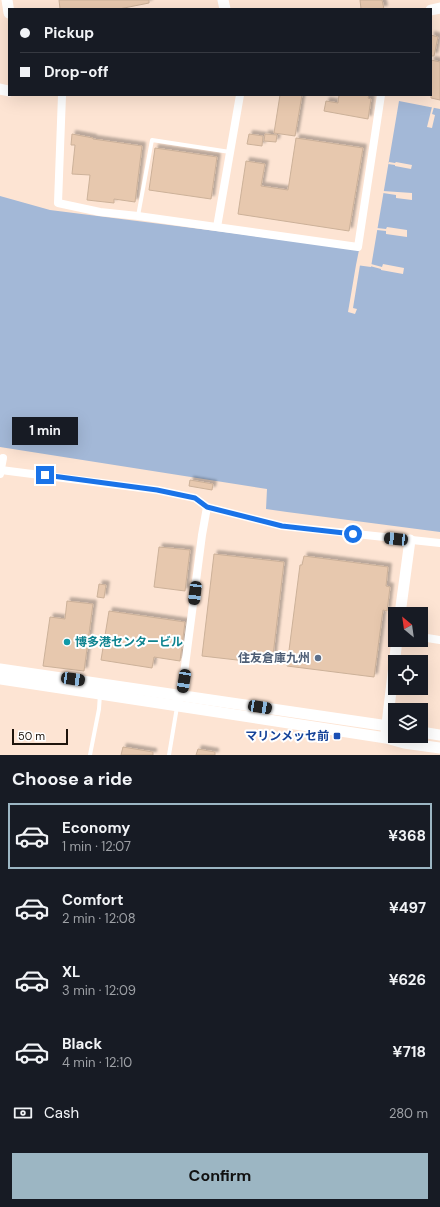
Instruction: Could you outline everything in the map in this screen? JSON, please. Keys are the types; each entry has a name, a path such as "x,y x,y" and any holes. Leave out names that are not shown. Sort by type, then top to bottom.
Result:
{"street":[{"path":"62,96 58,203 100,212 358,247 381,96"},
{"path":"217,227 240,96"},
{"path":"1,458 0,472 157,490 195,498 207,507 282,526 440,543"},
{"path":"177,706 181,695 207,507"},
{"path":"401,607 410,540"},
{"path":"428,638 440,640"},
{"path":"393,703 397,647"},
{"path":"0,669 102,689 177,706 386,738 404,743 440,748"},
{"path":"0,679 181,695 388,727"},
{"path":"428,733 440,735"},
{"path":"386,738 388,734"}],"lane":[{"path":"138,216 152,140 230,152"},
{"path":"90,755 102,689"},
{"path":"169,755 177,706"}],"water":[{"path":"399,101 440,109 440,532 266,509 267,489 0,447 0,196 50,210 359,250 356,265 371,267"}],"pier":[{"path":"432,107 434,107 432,114 435,115 432,128 427,127"},
{"path":"389,162 412,165 411,169 388,164"},
{"path":"383,191 412,193 412,200 396,198 396,195 383,193"},
{"path":"387,227 407,230 407,237 386,234 386,231 377,230 377,228 386,229"},
{"path":"371,264 382,267 383,264 404,268 403,274 381,270 370,266"},
{"path":"356,265 360,265 353,308 357,309 355,314 348,312"}],"building":[{"path":"59,0 149,0 149,3 124,8 60,8"},
{"path":"360,0 382,0 384,8 361,8"},
{"path":"432,35 438,37 434,56 432,56"},
{"path":"432,60 440,62 440,100 431,98"},
{"path":"280,96 302,96 295,136 274,133"},
{"path":"339,96 369,96 368,98 371,99 368,119 324,111 326,101 338,103"},
{"path":"72,134 93,139 142,146 135,202 114,199 114,203 87,200 90,175 72,174 75,145 71,145"},
{"path":"249,134 263,136 262,146 247,144"},
{"path":"265,134 277,135 276,142 264,141"},
{"path":"296,138 363,148 349,231 238,214 246,161 265,164 261,186 288,190"},
{"path":"155,148 217,157 211,199 149,190"},
{"path":"190,480 213,484 212,490 189,486"},
{"path":"159,547 190,550 185,591 154,587"},
{"path":"214,554 284,562 272,664 202,656"},
{"path":"304,556 388,567 386,586 390,587 387,611 383,610 374,677 287,666 300,565 302,565"},
{"path":"99,584 106,585 104,598 97,597"},
{"name":"博多港センタービル","path":"67,601 93,604 84,671 43,666 50,617 65,619"},
{"path":"109,611 185,622 180,661 154,657 152,668 101,660"},
{"path":"123,747 153,752 153,755 121,755"},
{"path":"198,749 215,752 215,755 196,755"}],"place":[{"name":"博多港センタービル","path":"67,642"},
{"name":"住友倉庫九州","path":"318,658"},
{"name":"マリンメッセ前","path":"337,736"}],"route":[{"path":"45,475 157,490 195,498 207,507 282,526 353,534"}]}
